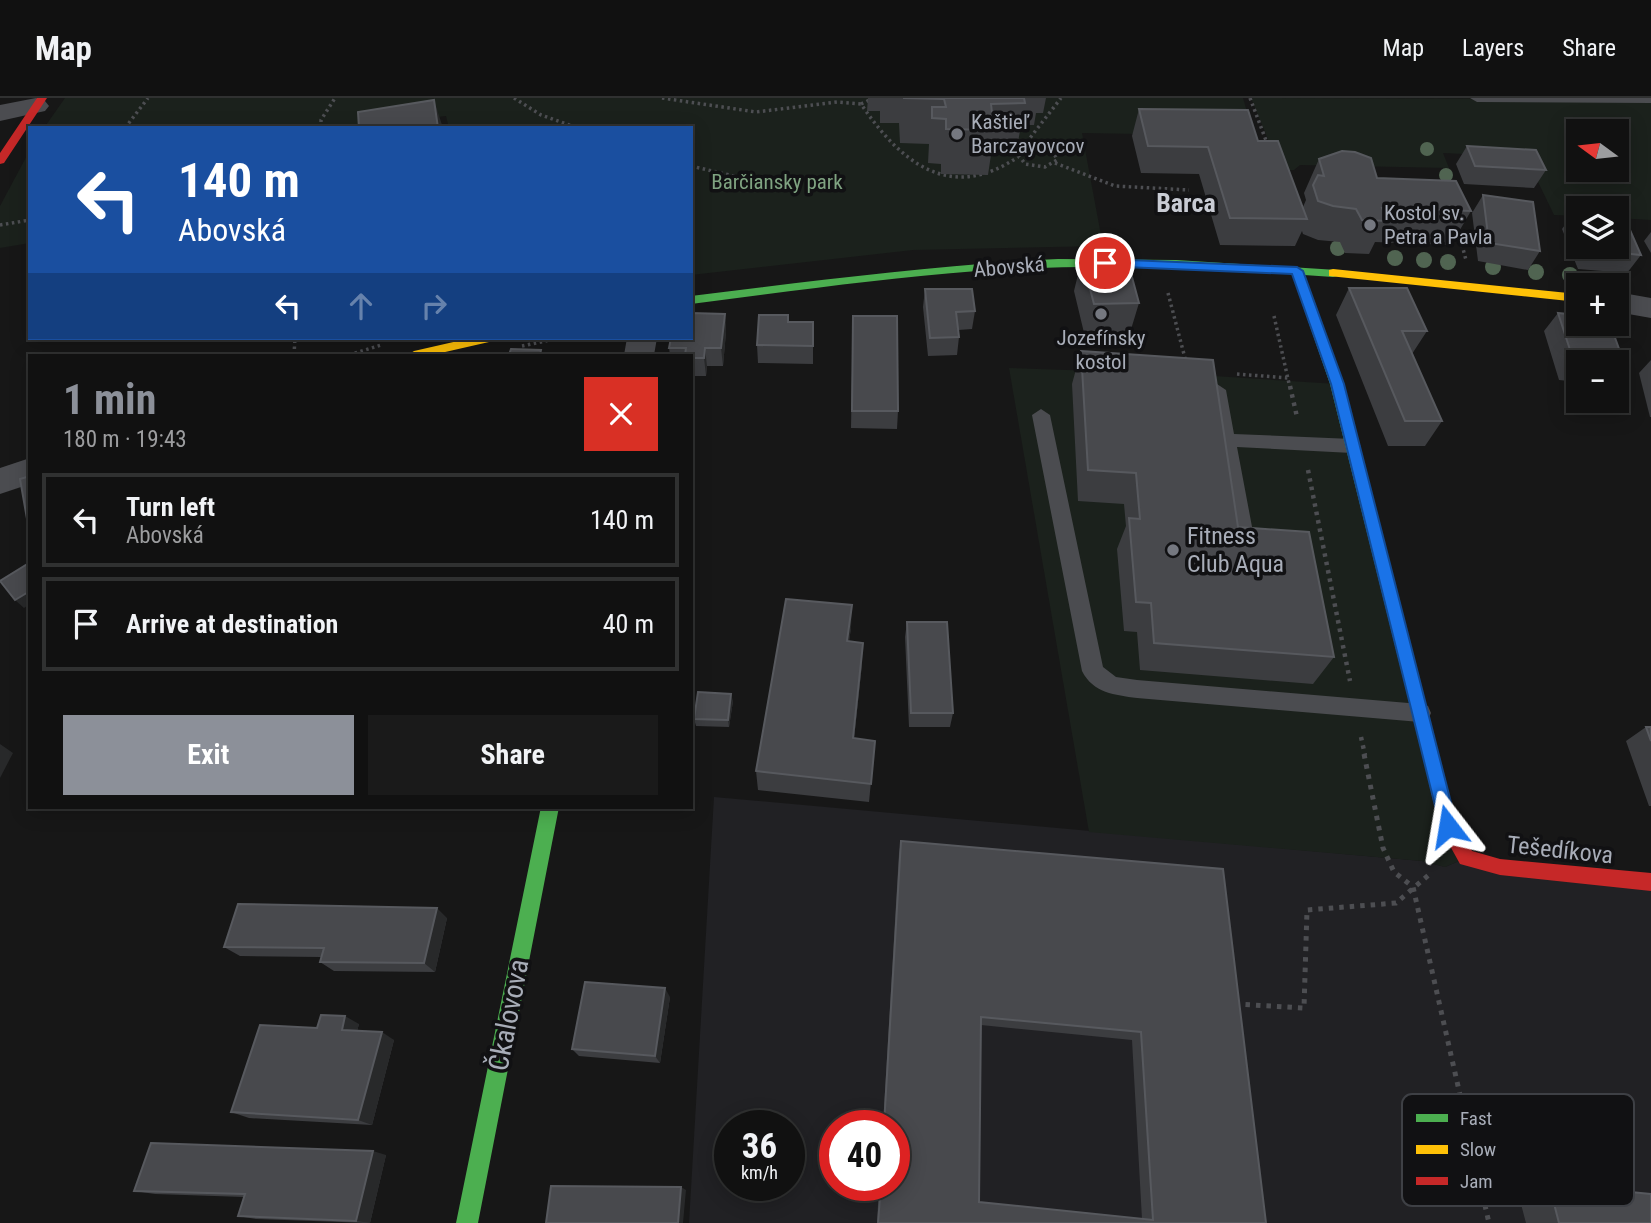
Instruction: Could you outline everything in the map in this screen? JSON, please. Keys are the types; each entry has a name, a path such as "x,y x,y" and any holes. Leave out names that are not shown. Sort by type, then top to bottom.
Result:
{"street":[{"path":"0,113 39,102"},
{"path":"0,161 39,102"},
{"name":"Abovská","path":"693,300 1028,265 1161,263 1297,271 1566,297"},
{"path":"1297,271 1337,384 1420,713"},
{"path":"1629,304 1651,308"},
{"path":"418,354 480,340"},
{"path":"0,481 28,472"},
{"name":"Tešedíkova","path":"1420,713 1448,826 1466,858 1500,867 1651,882"},
{"name":"Čkalovova","path":"467,1223 550,809"}],"lane":[{"path":"1477,98 1651,99"},
{"path":"1221,382 1226,440 1246,548"},
{"path":"1041,415 1093,671 1103,681 1137,689 1420,713"},
{"path":"1226,440 1352,446"}],"path":[{"path":"127,126 148,98"},
{"path":"321,126 321,120 335,98"},
{"path":"514,98 541,115 572,126"},
{"path":"662,98 747,113 772,112 841,99 861,104 874,98"},
{"path":"861,104 885,136 921,166 940,175 989,175 1018,158 1023,147 1061,98"},
{"path":"1250,98 1269,150"},
{"path":"1023,147 1047,146 1056,152 1055,163"},
{"path":"1018,158 1038,168 1055,163 1115,186 1189,190"},
{"path":"693,166 741,178"},
{"path":"0,225 28,220"},
{"path":"1451,230 1458,230 1467,262"},
{"path":"1161,263 1188,371"},
{"path":"1273,311 1383,848 1394,872 1413,887 1460,1094"},
{"path":"352,354 393,341"},
{"path":"1221,382 1288,377"},
{"path":"1227,1004 1304,1008 1307,910 1396,903"}],"shaded area":[{"path":"714,797 1422,861 1445,867 1466,858 1651,882 1651,1223 689,1223"}],"green space":[{"name":"Barčiansky park","path":"65,98 1243,98 1254,136 1082,133 1103,246 913,250 693,275 693,126 448,126 446,116 355,126 45,126"},
{"path":"1251,98 1651,99 1651,220 1629,219 1629,196 1566,196 1566,216 1554,215 1526,157 1443,153 1449,168 1300,165 1294,170 1281,171"},
{"path":"28,154 28,243 0,248 0,206"},
{"path":"1009,368 1183,374 1337,384 1466,858 1445,867 1422,861 1089,832"}],"building":[{"path":"903,98 1024,98 1025,103 991,104 994,130 946,129 946,119 932,118 932,107 946,107 944,99"},
{"path":"434,100 438,126 359,126 358,112"},
{"path":"1139,109 1248,110 1258,141 1278,141 1307,219 1230,218 1208,147 1148,146"},
{"path":"1467,146 1536,150 1546,170 1475,166"},
{"path":"1342,151 1371,158 1377,178 1456,181 1471,211 1382,208 1387,221 1362,220 1356,209 1318,201 1313,185 1318,175 1324,176 1319,159"},
{"path":"1483,195 1533,202 1540,251 1489,243"},
{"path":"1629,228 1641,255 1629,254"},
{"path":"1116,245 1119,255 1126,255 1139,303 1094,304 1082,258 1101,258 1097,246"},
{"path":"1349,288 1407,288 1427,331 1402,331 1442,421 1405,421"},
{"path":"925,289 972,289 975,311 956,312 959,337 930,338"},
{"path":"693,313 725,314 721,348 705,348 704,358 693,358 693,354 685,354 686,348 669,348 671,340 693,340"},
{"path":"1558,313 1566,314 1566,336 1614,336 1619,350 1570,350"},
{"path":"759,315 788,315 788,322 813,322 813,346 757,345"},
{"path":"853,316 897,316 898,411 852,411"},
{"path":"511,349 541,350 540,354 509,354"},
{"path":"1081,351 1213,360 1238,527 1309,532 1334,657 1154,643 1151,603 1136,602 1129,518 1140,519 1136,473 1088,470"},
{"path":"28,477 28,525 20,479"},
{"path":"28,564 28,592 15,600 0,581"},
{"path":"786,599 852,605 847,641 863,643 853,738 875,741 871,784 756,771"},
{"path":"907,622 947,622 953,713 911,713"},
{"path":"698,692 731,694 728,720 694,719"},
{"path":"1646,727 1651,727 1651,741"},
{"path":"901,841 1223,869 1266,1223 878,1223 880,1201 910,1201 910,1110 885,1110","holes":["981,1017 1141,1032 1153,1220 979,1202"]},
{"path":"238,904 437,908 424,963 320,962 324,948 224,947"},
{"path":"585,982 665,988 655,1056 572,1049"},
{"path":"321,1015 345,1016 342,1030 382,1032 358,1120 231,1112 260,1025 317,1028"},
{"path":"151,1143 373,1151 356,1221 238,1216 245,1194 134,1191"},
{"path":"551,1186 681,1187 678,1223 546,1223"},
{"path":"1634,1192 1651,1194 1651,1223 1559,1223 1555,1206 1634,1206"}],"traffic: fast":[{"path":"693,300 896,275 1058,263 1176,263 1333,273"},
{"path":"1297,271 1337,384 1434,770"},
{"path":"467,1223 550,809"}],"traffic: slow":[{"path":"1333,273 1566,297"},
{"path":"418,354 480,340"}],"traffic: jam":[{"path":"0,161 42,98"},
{"path":"1434,770 1448,826 1466,858 1500,867 1651,882"}],"place":[{"name":"Kaštieľ Barczayovcov","path":"957,134"},
{"name":"Kostol sv. Petra a Pavla","path":"1370,225"},
{"name":"Jozefínsky kostol","path":"1101,314"},
{"name":"Fitness Club Aqua","path":"1173,550"}],"district":[{"name":"Barca","path":"1186,203"}],"route":[{"path":"1105,263 1161,263 1297,271 1337,384 1448,826"}]}
